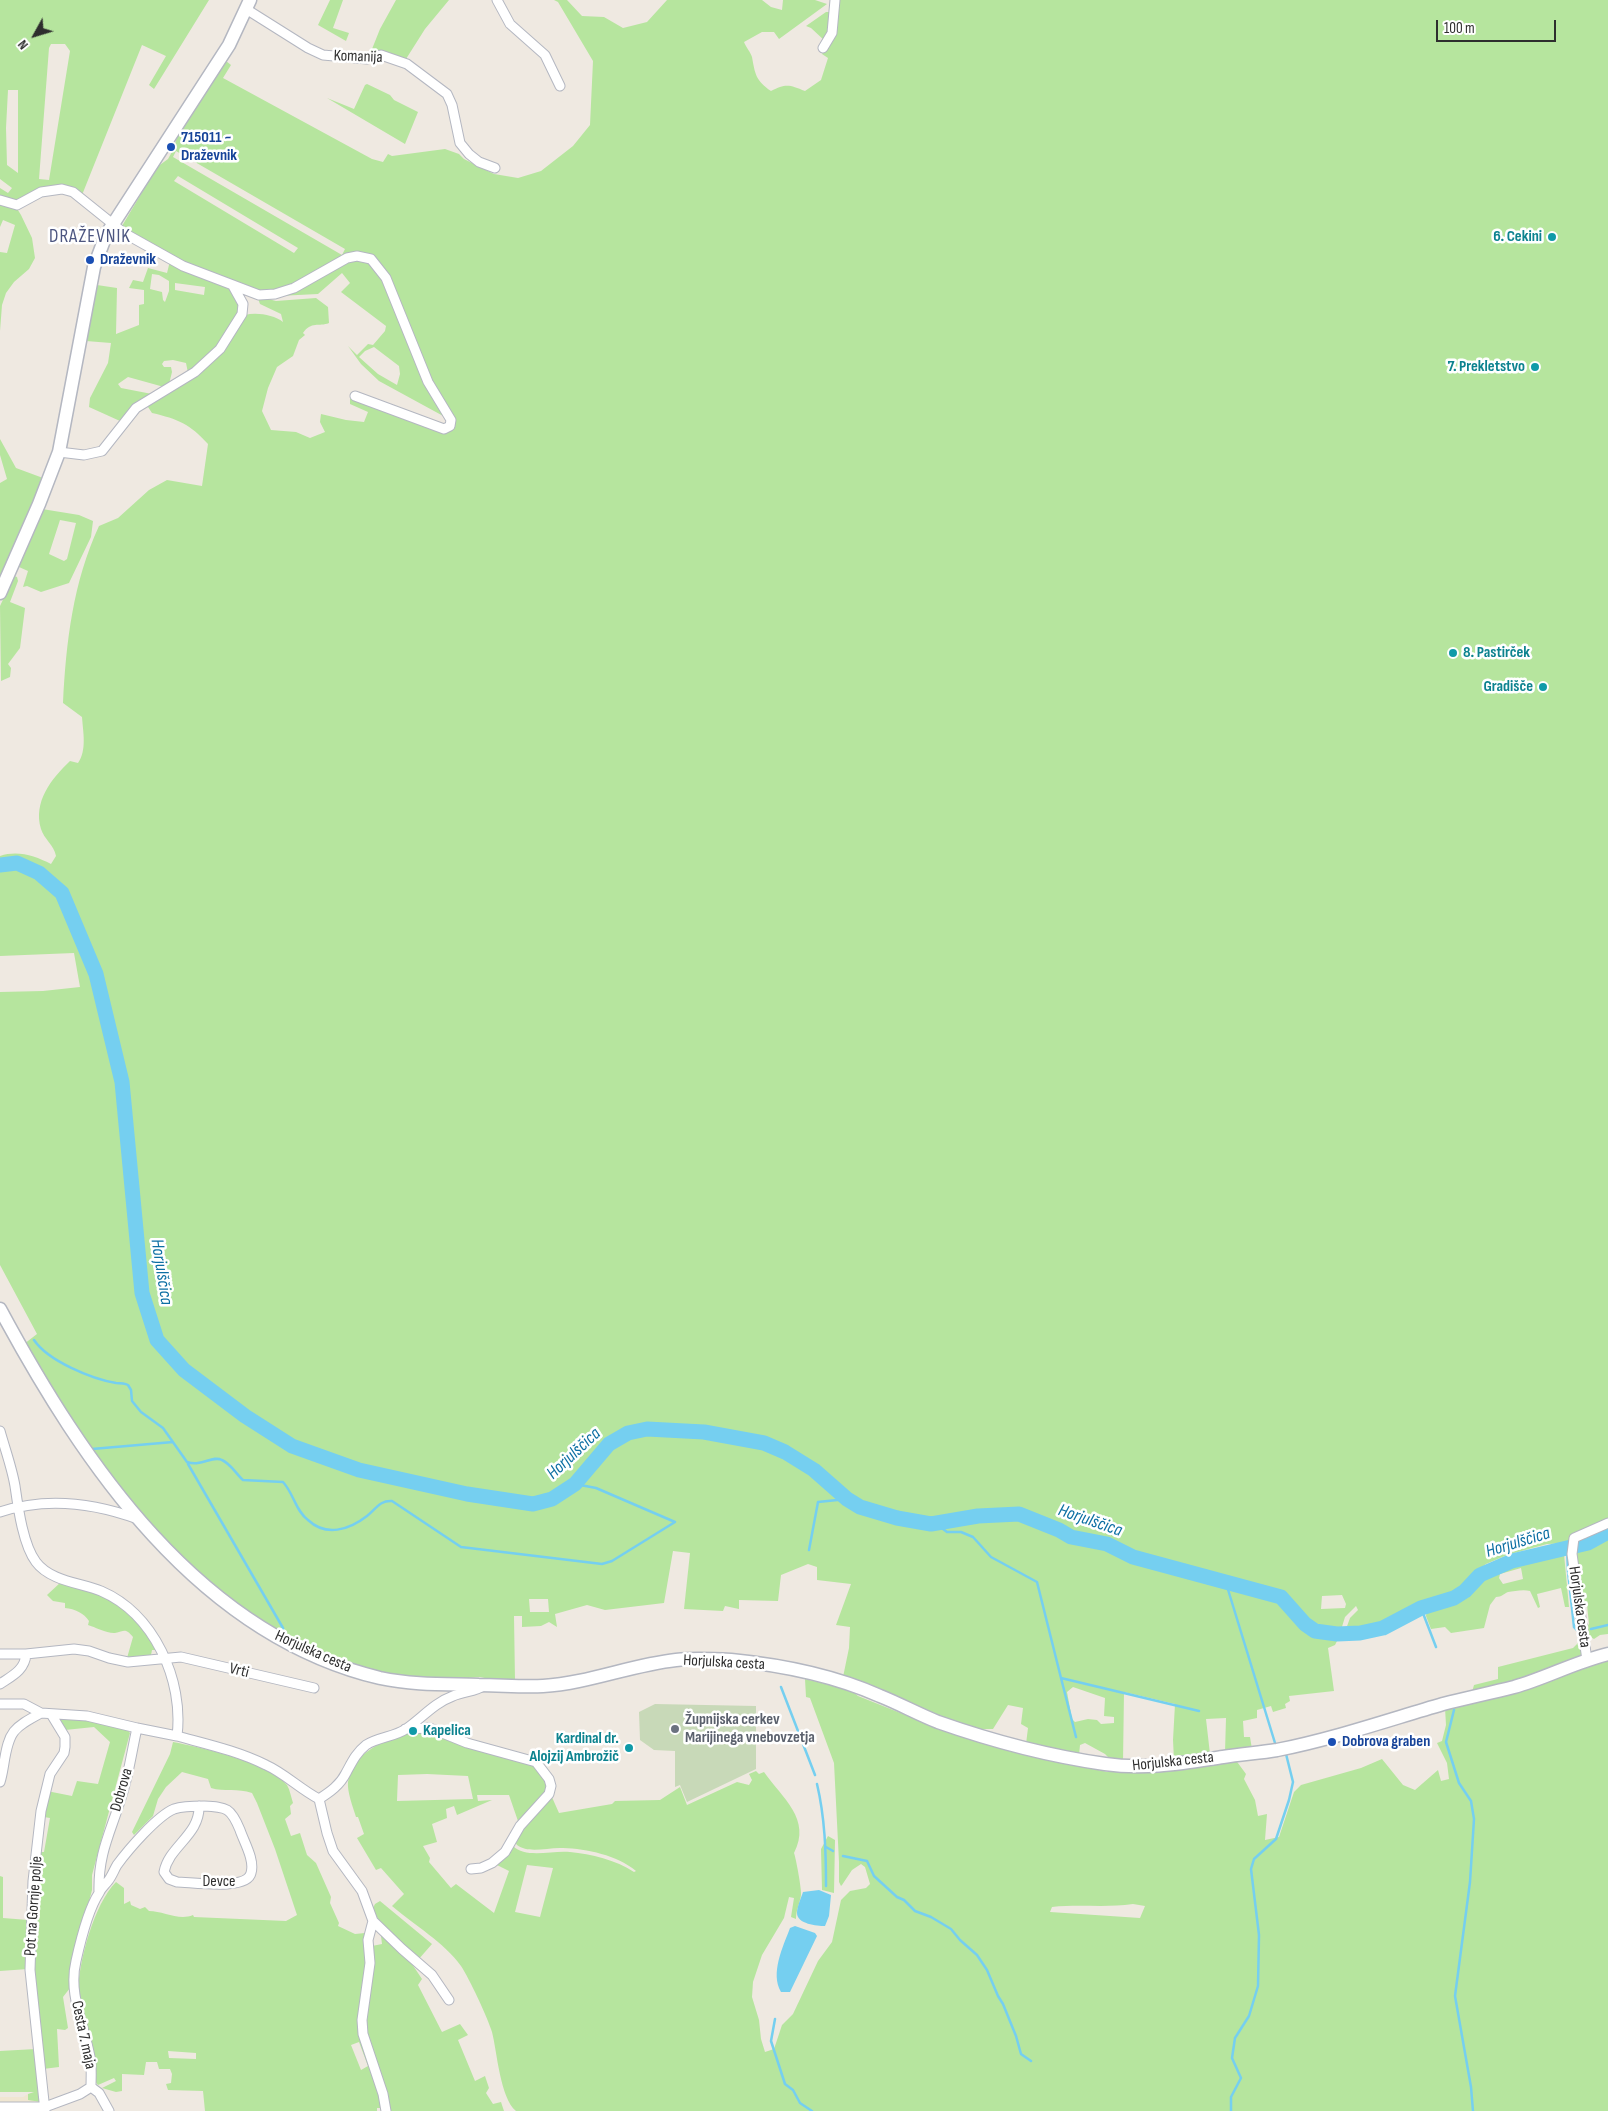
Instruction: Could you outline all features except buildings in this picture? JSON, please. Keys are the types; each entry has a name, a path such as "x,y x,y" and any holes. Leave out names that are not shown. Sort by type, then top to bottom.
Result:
{"street":[{"path":"497,0 510,24 545,55 560,86"},
{"path":"823,48 832,33 836,0"},
{"path":"0,594 59,452 94,266 99,251 113,225 229,45 248,5"},
{"name":"Komanija","path":"248,5 308,48 323,55 367,59 381,55 407,64 446,94 452,105 460,143 469,154 478,162 495,168"},
{"path":"0,200 17,205 41,192 62,189 73,192 113,225 183,266 259,295 275,294 312,278 347,258 357,256 370,259 386,278 428,382 451,420 450,426 444,429 355,396"},
{"path":"59,452 84,455 102,452 136,408 195,372 220,349 242,314 244,304 233,286"},
{"name":"Horjulska cesta","path":"0,1309 62,1417 138,1519 170,1553 218,1595 263,1629 289,1644 336,1664 382,1678 430,1685 542,1686 568,1683 676,1660 731,1660 792,1668 830,1678 880,1695 934,1720 1020,1747 1098,1763 1142,1767 1164,1766 1276,1750 1310,1742 1447,1703 1517,1686 1586,1660 1608,1654"},
{"path":"0,1431 14,1485 16,1506 36,1563 61,1579 100,1591 117,1599 130,1608 145,1626 165,1658 177,1703 179,1719 177,1736"},
{"path":"0,1512 16,1506 62,1503 119,1512 138,1519"},
{"name":"Horjulska cesta","path":"1586,1660 1572,1554 1574,1538 1608,1523"},
{"path":"0,1654 26,1654 74,1649 89,1651 128,1662 165,1658"},
{"path":"0,1684 20,1670 25,1662 26,1654"},
{"name":"Vrti","path":"165,1658 181,1657 203,1661 238,1672 314,1688"},
{"path":"318,1799 330,1793 338,1785 346,1774 351,1762 368,1744 405,1729 443,1700 454,1695 477,1691 486,1685"},
{"path":"0,1704 24,1704 46,1714 87,1716 177,1736 268,1765 294,1785 318,1799 334,1851 362,1890 373,1921 432,1975 449,2000"},
{"path":"0,1782 10,1734 28,1721 46,1714"},
{"name":"Pot na Gornje polje","path":"45,2109 30,1970 33,1881 42,1811 50,1774 64,1753 65,1747 65,1737 46,1714"},
{"name":"Dobrova","path":"99,1892 98,1872 101,1855 122,1795 137,1728"},
{"path":"405,1729 430,1728 467,1743 536,1762 549,1778 551,1786 549,1794 520,1826 505,1852 492,1863 481,1868 471,1869"},
{"name":"Devce","path":"99,1892 109,1880 118,1863 130,1849 162,1817 172,1810 182,1807 199,1806 226,1808 232,1812 251,1863 252,1873 248,1879 241,1883 231,1884 177,1882 169,1879 164,1872 166,1862 196,1824 199,1806"},
{"name":"Cesta 7. maja","path":"0,2107 45,2109 80,2094 91,2087 90,2057 73,1989 76,1960 99,1892"},
{"path":"373,1921 368,1940 369,1977 362,2020 363,2034 383,2094 386,2111"},
{"path":"91,2087 99,2093 109,2111"}],"shaded area":[{"path":"41,2092 43,2111 0,2111 0,2097 23,2097 28,2094"}],"green space":[{"path":"0,0 209,0 154,89 149,85 166,56 142,45 82,195 66,187 17,202 0,198 0,188 8,193 12,188 0,179","holes":["51,44 65,44 70,51 49,180 39,179 49,48","8,90 18,90 18,173 7,165"]},
{"path":"330,0 343,0 333,28 349,33 346,41 318,25"},
{"path":"396,0 449,0 425,29 406,59 370,54 380,29"},
{"path":"554,0 567,0 582,16 604,17 623,28 647,22 667,0 762,0 771,7 782,10 783,0 815,0 827,4 779,39 774,32 762,32 744,42 751,55 757,77 762,84 771,91 788,86 805,91 821,80 828,58 822,54 834,34 838,0 1608,0 1608,1634 1600,1635 1594,1639 1586,1634 1586,1627 1589,1624 1587,1605 1582,1601 1576,1557 1577,1543 1547,1544 1507,1555 1486,1564 1477,1571 1464,1590 1415,1606 1384,1626 1346,1629 1350,1618 1358,1610 1356,1606 1345,1617 1341,1630 1320,1626 1307,1619 1283,1591 1270,1591 1262,1594 1284,1604 1304,1627 1320,1635 1339,1637 1335,1645 1328,1648 1334,1691 1289,1696 1290,1701 1285,1704 1286,1708 1273,1712 1271,1706 1257,1710 1257,1718 1243,1721 1244,1737 1250,1737 1252,1749 1225,1752 1226,1718 1206,1719 1210,1754 1174,1760 1175,1704 1124,1692 1123,1762 1112,1761 1105,1754 1085,1743 1080,1745 1079,1755 1026,1744 1028,1728 1021,1724 1023,1708 1008,1705 993,1729 976,1729 931,1715 843,1677 849,1648 850,1627 836,1625 851,1584 817,1580 817,1567 808,1564 781,1575 778,1601 739,1600 739,1609 725,1606 723,1611 684,1609 690,1553 673,1551 664,1603 605,1610 587,1605 555,1614 557,1627 549,1622 541,1626 522,1627 522,1616 514,1616 515,1681 480,1677 445,1680 390,1676 329,1658 269,1627 206,1579 172,1549 89,1449 24,1344 37,1334 0,1265 0,992 43,991 80,987 74,953 0,956 0,856 20,854 51,864 56,856 41,829 39,810 45,792 56,775 70,761 78,763 83,752 82,717 63,703 64,680 72,613 77,591 90,547 99,526 118,518 149,490 167,480 202,486 208,444 183,423 152,413 146,404 188,373 186,363 173,360 164,361 162,364 164,367 171,367 172,372 169,384 164,387 128,377 118,384 121,388 152,394 120,421 89,407 90,398 108,363 111,343 86,341 97,285 117,288 116,334 139,325 139,305 144,304 144,290 129,288 133,280 143,282 148,268 167,273 170,261 233,291 245,315 265,315 283,322 281,314 260,304 257,296 276,301 316,298 328,307 329,323 306,329 303,333 305,335 299,340 293,356 277,367 268,388 262,411 271,430 296,432 310,438 325,432 320,422 321,414 364,422 368,412 350,404 350,399 354,398 452,430 455,424 453,416 430,379 403,310 365,254 299,284 271,291 258,292 170,256 122,226 157,167 168,159 179,131 226,61 231,65 223,78 372,159 383,162 388,154 392,156 445,149 459,154 464,159 494,174 518,178 541,171 573,146 590,125 593,61 558,2","holes":["176,151 345,249 342,255 173,157","178,176 298,248 294,253 174,181","152,274 159,275 169,281 169,291 165,302 162,292 150,289","175,283 205,287 204,295 175,290","1342,1595 1346,1604 1345,1608 1321,1609 1322,1596","529,1599 548,1599 549,1612 530,1612","1073,1687 1105,1698 1104,1716 1114,1717 1114,1723 1101,1724 1097,1720 1088,1719 1075,1722 1072,1719 1067,1692"]},
{"path":"826,12 830,12 832,20 825,41 811,28 806,26"},
{"path":"367,84 418,112 405,144 327,98 354,109"},
{"path":"0,202 16,207 21,215 32,238 35,258 29,269 14,282 6,293 2,305 0,331 0,252 7,253 15,225 3,220 0,227"},
{"path":"364,259 377,267 445,417 379,381 361,364 348,346 357,355 368,344 373,345 385,331 386,326 341,292 350,283 342,273 318,294 278,296 351,260","holes":["374,347 399,366 400,374 397,385 378,374 359,357 365,351"]},
{"path":"0,439 16,468 43,478 0,585 0,483 7,479 0,455"},
{"path":"42,509 79,515 93,521 91,537 69,583 41,592 27,586 23,587 28,571 19,567","holes":["60,520 76,523 67,559 64,561 49,554"]},
{"path":"14,576 17,577 18,581 10,602 25,608 20,648 8,664 11,668 10,677 1,681 0,606"},
{"path":"1564,1554 1569,1607 1565,1607 1561,1588 1537,1594 1540,1607 1538,1608 1530,1591 1513,1591 1496,1597 1490,1605 1484,1628 1451,1633 1445,1627 1431,1629 1426,1616 1427,1609 1457,1599 1470,1592 1475,1584 1484,1576 1511,1565","holes":["1521,1568 1523,1579 1503,1584 1499,1578 1500,1574"]},
{"path":"61,1582 117,1601 147,1633 157,1650 152,1650 151,1655 127,1658 133,1637 128,1632 109,1632 88,1625 89,1621 82,1614 76,1610 65,1608 65,1603 53,1601 47,1595"},
{"path":"1578,1635 1581,1635 1582,1655 1522,1680 1472,1692 1474,1685 1498,1679 1498,1667 1573,1648 1578,1643"},
{"path":"1608,1659 1608,2111 516,2111 506,2096 492,2032 469,1979 461,1966 446,1949 392,1906 404,1894 381,1868 376,1870 357,1838 364,1834 358,1817 356,1817 348,1786 352,1770 358,1760 367,1752 401,1735 425,1729 518,1758 542,1770 548,1790 519,1824 509,1795 477,1795 478,1801 492,1800 457,1815 454,1806 446,1809 447,1818 432,1824 437,1842 423,1846 430,1858 429,1862 451,1888 456,1884 494,1913 509,1871 495,1864 513,1846 518,1850 532,1853 570,1852 586,1854 603,1858 634,1872 636,1871 620,1861 592,1851 563,1848 533,1850 517,1845 515,1842 523,1826 551,1795 559,1813 612,1804 615,1801 660,1800 680,1787 687,1805 737,1782 749,1785 752,1780 749,1774 756,1771 759,1774 764,1772 786,1800 797,1819 799,1841 794,1853 801,1892 796,1919 791,1917 794,1898 789,1897 784,1918 762,1955 753,1982 752,1997 759,2020 761,2039 765,2052 774,2049 782,2025 793,2014 818,1961 832,1942 841,1900 850,1891 866,1888 870,1884 865,1867 861,1864 852,1870 841,1886 839,1882 834,1763 810,1698 806,1697 805,1679 851,1690 858,1696 908,1716 1031,1756 1108,1772 1136,1771 1235,1759 1246,1774 1244,1779 1255,1800 1258,1816 1267,1814 1265,1840 1279,1837 1294,1792 1301,1785 1361,1768 1382,1759 1403,1785 1415,1790 1438,1770 1441,1781 1449,1779 1447,1763 1437,1743 1442,1741 1446,1725 1445,1708","holes":["398,1775 468,1776 473,1799 397,1801","527,1865 553,1868 540,1917 515,1912","1145,1906 1140,1918 1050,1912 1052,1907"]},
{"path":"655,1704 756,1706 756,1769 687,1802 680,1785 675,1787 675,1751 654,1750 640,1740 639,1712"},
{"path":"78,1717 127,1729 130,1733 92,1875 92,1890 79,1941 70,1988 63,1997 68,2028 65,2030 57,2029 59,2067 43,2069 32,1970 36,1882 41,1852 44,1852 50,1818 44,1817 47,1791 72,1796 77,1781 98,1784 110,1742 94,1727 65,1730 59,1718"},
{"path":"173,1742 216,1752 251,1763 278,1777 287,1785 293,1803 290,1806 291,1814 285,1819 291,1836 300,1833 307,1855 316,1863 331,1897 330,1903 339,1923 338,1926 355,1934 365,1933 368,1959 360,2013 384,2111 377,2108 377,2111 205,2111 203,2091 168,2090 166,2084 171,2083 172,2074 170,2069 159,2069 157,2062 146,2062 144,2075 122,2074 122,2091 116,2092 102,2088 116,2081 114,2078 98,2085 94,2080 95,2065 78,1991 79,1979 81,1964 95,1918 108,1892 116,1882 124,1888 124,1904 130,1901 131,1905 140,1909 145,1907 149,1911 182,1917 193,1915 194,1917 286,1921 297,1915 275,1849 252,1793 211,1788 208,1779 182,1772 166,1787 158,1799 153,1816 134,1835 132,1832 170,1754","holes":["359,2042 368,2066 361,2070 351,2045","168,2051 196,2053 196,2059 169,2058"]},
{"path":"828,1836 835,1840 834,1893 822,1890 821,1849"},
{"path":"0,1876 3,1877 3,1918 28,1920 28,1969 0,1971"},
{"path":"380,1901 432,1944 418,1960 392,1937 381,1924 373,1908"},
{"path":"383,1934 412,1964 422,1979 418,1985 442,2032 460,2024 468,2035 458,2040 475,2081 485,2076 489,2088 486,2093 493,2104 501,2102 504,2111 388,2111 365,2027 372,1946 382,1944 381,1936"},
{"path":"36,2049 41,2102 28,2100 28,2094 34,2092 0,2092 0,2051"}],"water":[{"path":"819,1890 831,1895 829,1916 825,1926 804,1922 800,1920 797,1913 803,1892"},
{"path":"795,1926 815,1933 817,1936 790,1992 781,1992 778,1985 777,1968 790,1928"}],"waterway":[{"name":"Horjulščica","path":"0,865 17,863 39,873 62,893 96,974 122,1082 142,1293 157,1340 184,1370 245,1416 292,1446 359,1470 467,1494 533,1504 552,1499 575,1484 609,1444 628,1433 647,1429 704,1432 764,1443 785,1452 814,1470 847,1499 860,1507 897,1518 931,1524 978,1516 1019,1514 1059,1530 1071,1537 1107,1544 1133,1557 1281,1597 1305,1624 1315,1631 1337,1634 1360,1633 1383,1628 1421,1608 1454,1598 1465,1591 1480,1575 1512,1561 1588,1543 1608,1532"},
{"path":"34,1340 49,1355 71,1368 95,1378 128,1385 131,1390 132,1401 141,1412 163,1428 187,1462 197,1463 218,1459 228,1464 243,1480 283,1482 304,1516 322,1529 338,1530 353,1525 367,1516 381,1503 392,1501 461,1547 602,1564 612,1561 675,1522 596,1488 575,1484"},
{"path":"92,1449 173,1442"},
{"path":"188,1464 283,1628 284,1634"},
{"path":"809,1550 818,1502 847,1499"},
{"path":"935,1523 947,1532 961,1532 973,1537 991,1557 1037,1582 1061,1678 1199,1711"},
{"path":"1567,1547 1574,1627 1577,1630"},
{"path":"1226,1583 1275,1743"},
{"path":"1421,1608 1436,1647"},
{"path":"1591,1629 1608,1625"},
{"path":"1061,1678 1076,1737"},
{"path":"781,1687 815,1775"},
{"path":"1454,1710 1446,1742 1459,1783 1471,1801 1474,1819 1470,1882 1455,1996 1471,2087 1473,2111"},
{"path":"1231,2111 1231,2097 1241,2078 1232,2058 1235,2038 1249,2016 1258,1986 1259,1935 1251,1869 1254,1859 1276,1839 1289,1800 1293,1782 1286,1754"},
{"path":"817,1784 822,1810 826,1886"},
{"path":"826,1847 833,1851"},
{"path":"843,1856 867,1861 874,1876 897,1897 904,1900 915,1911 931,1917 951,1929 977,1955 987,1970 1003,2004 1021,2054 1031,2061"},
{"path":"775,2019 771,2041 785,2084 793,2090 800,2103 812,2111"}],"place":[{"name":"715011 ~ Draževnik","path":"171,147"},
{"name":"6. Cekini","path":"1552,237"},
{"name":"Draževnik","path":"90,260"},
{"name":"7. Prekletstvo","path":"1535,367"},
{"name":"8. Pastirček","path":"1453,653"},
{"name":"Gradišče","path":"1543,687"},
{"name":"Župnijska cerkev Marijinega vnebovzetja","path":"675,1729"},
{"name":"Kapelica","path":"413,1731"},
{"name":"Dobrova graben","path":"1332,1742"},
{"name":"Kardinal dr. Alojzij Ambrožič","path":"629,1748"}],"district":[{"name":"DRAŽEVNIK","path":"90,237"}]}
